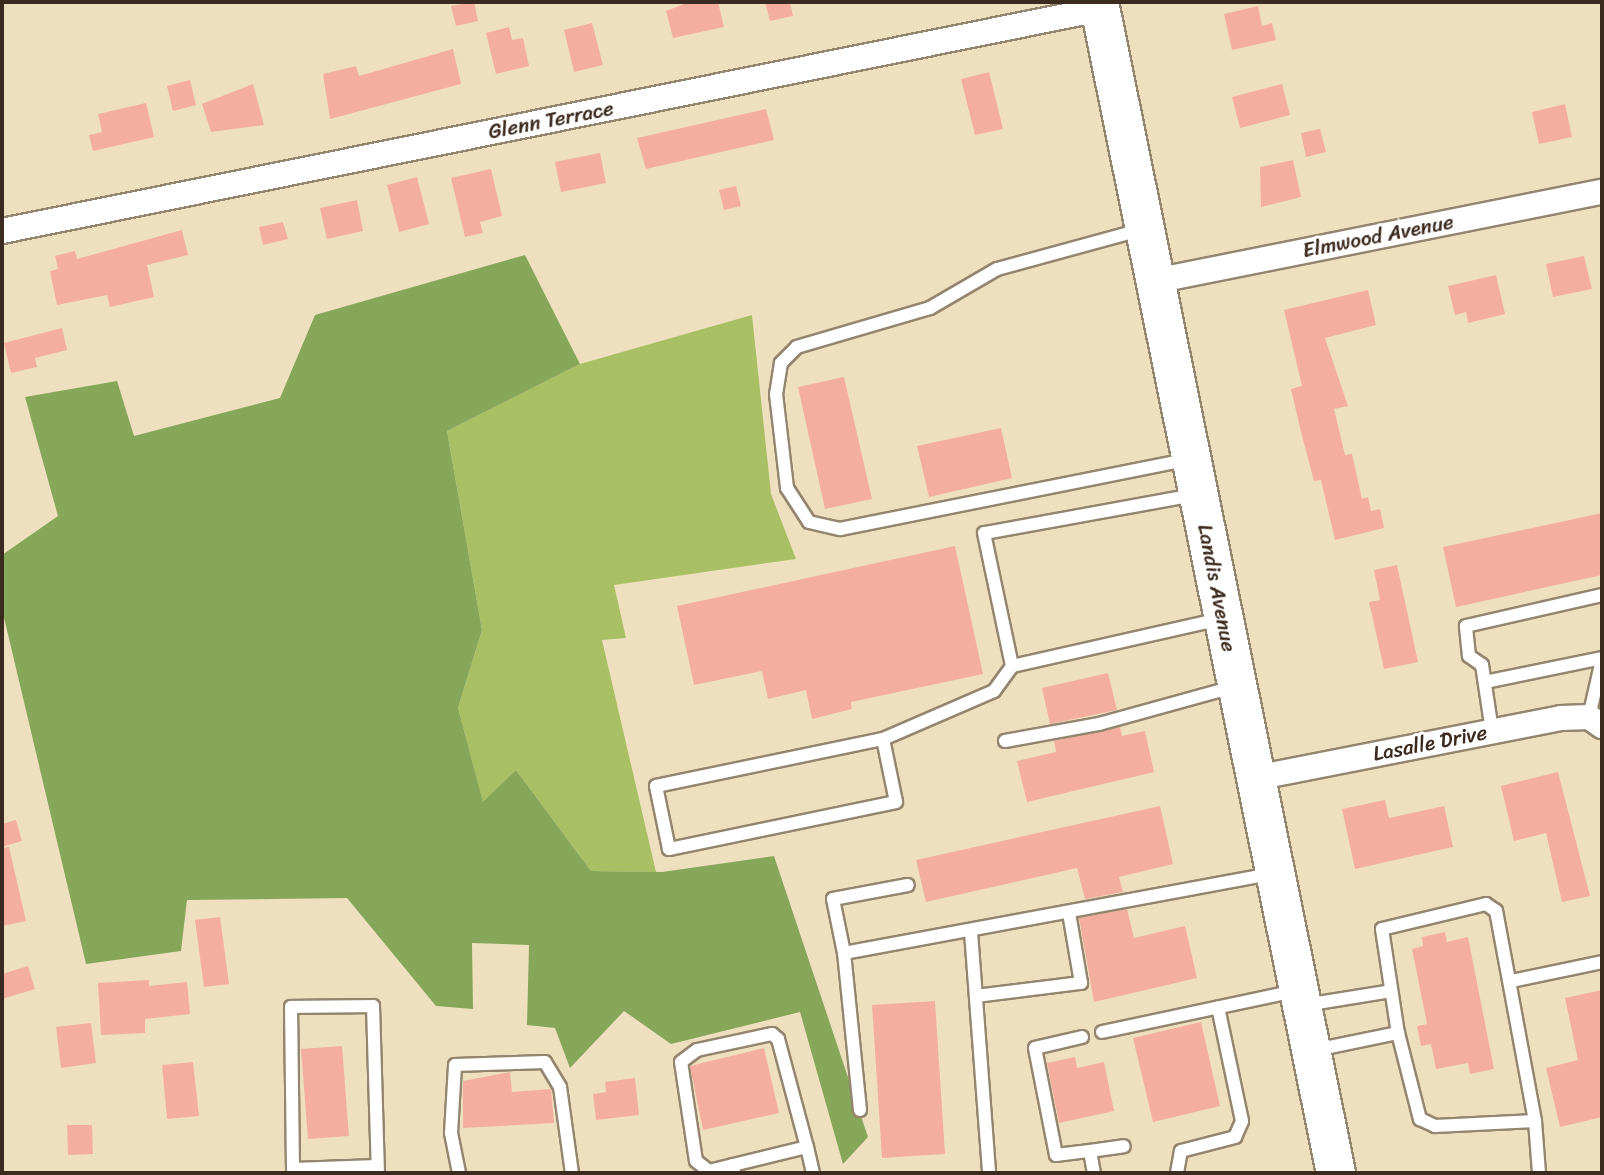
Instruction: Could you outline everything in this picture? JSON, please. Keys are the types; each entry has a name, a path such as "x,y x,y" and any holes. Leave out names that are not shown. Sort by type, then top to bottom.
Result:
{"main road":[{"name":"Landis Avenue","path":"1099,5 1336,1173"}],"street":[{"name":"Glenn Terrace","path":"2,231 1099,5"},
{"name":"Elmwood Avenue","path":"1155,281 1602,192"},
{"name":"Lasalle Drive","path":"1255,778 1492,731 1595,721"}],"lane":[{"path":"1144,229 997,269 930,309 797,347 781,363 776,394 787,488 809,522 840,529 1194,476"},
{"path":"1012,666 984,533 1194,476"},
{"path":"1492,731 1482,665 1469,656 1466,626 1602,595"},
{"path":"883,738 896,802 669,849 656,786 883,738 994,691 1012,666 1223,618"},
{"path":"1485,682 1602,659 1595,721"},
{"path":"1005,741 1237,687"},
{"path":"844,953 971,932 1274,873"},
{"path":"860,1110 844,953 833,900 908,885"},
{"path":"1535,1121 1428,1125 1416,1111 1398,1033 1382,929 1486,904 1502,920 1535,1121 1539,1173"},
{"path":"976,996 1081,983 1069,913"},
{"path":"971,932 989,1173"},
{"path":"1512,981 1602,962"},
{"path":"1102,1032 1218,1007 1391,991"},
{"path":"373,1006 377,1170 293,1171 291,1007 373,1006"},
{"path":"1177,1173 1181,1151 1236,1137 1242,1121 1218,1007"},
{"path":"1311,1051 1398,1033"},
{"path":"807,1147 733,1169 709,1171 696,1161 681,1062 697,1050 772,1034 778,1039 807,1147 813,1173"},
{"path":"1082,1037 1035,1048 1056,1155 1124,1146"},
{"path":"459,1173 451,1133 455,1065 545,1062 560,1087 572,1173"},
{"path":"1090,1151 1094,1173"}],"green space":[{"path":"525,255 580,364 447,431 482,630 458,708 483,802 516,770 591,871 662,872 774,856 868,1137 843,1164 800,1012 671,1044 624,1011 570,1068 555,1028 527,1025 529,945 472,943 473,1009 436,1006 347,898 187,900 181,951 86,964 2,609 2,555 58,516 25,397 117,381 134,436 280,398 315,315"},
{"path":"752,315 771,494 796,559 614,585 626,638 602,640 656,872 591,871 516,770 483,803 458,708 482,630 447,431 580,364"}],"building":[{"path":"474,2 478,21 456,26 451,6"},
{"path":"689,2 718,2 724,27 673,38 666,11"},
{"path":"765,2 790,2 793,16 770,21"},
{"path":"1258,6 1262,26 1272,23 1276,40 1232,50 1224,14"},
{"path":"592,23 603,65 574,72 564,30"},
{"path":"509,27 512,40 523,38 529,66 496,74 486,33"},
{"path":"453,49 461,84 330,119 323,74 356,66 359,76"},
{"path":"989,72 1003,129 975,135 961,79"},
{"path":"190,80 196,105 173,111 167,86"},
{"path":"253,84 264,125 211,132 202,104"},
{"path":"1282,84 1290,115 1240,128 1232,97"},
{"path":"146,103 154,137 93,151 89,135 102,132 98,114"},
{"path":"1565,104 1572,137 1539,144 1532,112"},
{"path":"766,109 774,140 646,169 637,138"},
{"path":"1320,129 1326,152 1306,157 1301,133"},
{"path":"600,153 606,183 561,192 555,162"},
{"path":"1293,160 1301,197 1261,207 1260,167"},
{"path":"491,169 502,216 480,222 483,233 465,237 451,178"},
{"path":"417,177 429,224 399,232 387,185"},
{"path":"736,186 741,206 724,210 719,190"},
{"path":"357,200 363,231 327,239 320,208"},
{"path":"283,222 288,239 263,245 259,227"},
{"path":"182,230 188,255 147,265 154,297 110,307 107,295 57,305 50,271 58,269 55,256 75,251 77,259"},
{"path":"1584,256 1592,289 1553,297 1546,264"},
{"path":"1496,275 1505,314 1468,323 1466,312 1455,315 1448,286"},
{"path":"1368,290 1376,325 1325,338 1348,406 1334,409 1345,455 1352,454 1362,499 1368,497 1371,511 1380,509 1384,528 1335,540 1321,480 1314,481 1291,389 1302,386 1284,310"},
{"path":"62,328 67,350 35,358 37,367 11,373 4,343"},
{"path":"844,377 872,499 825,509 798,387"},
{"path":"1001,428 1012,478 929,497 917,446"},
{"path":"1602,513 1602,575 1456,607 1443,547"},
{"path":"955,546 983,674 851,702 852,709 812,719 806,690 768,699 762,671 694,685 677,606"},
{"path":"1397,565 1418,662 1384,669 1369,602 1380,600 1374,570"},
{"path":"1108,673 1117,710 1050,724 1042,688"},
{"path":"1120,727 1122,736 1145,731 1154,772 1027,802 1017,761 1056,752 1054,741"},
{"path":"1558,772 1590,896 1562,902 1546,833 1514,841 1501,786"},
{"path":"1385,800 1389,818 1444,806 1453,847 1355,869 1342,809"},
{"path":"1160,806 1173,864 1119,877 1123,892 1085,899 1077,868 926,902 916,860"},
{"path":"16,820 22,841 2,847 2,824"},
{"path":"9,847 26,921 2,926 2,848"},
{"path":"1127,909 1134,938 1185,926 1197,978 1094,1002 1079,918"},
{"path":"220,917 229,984 204,987 195,920"},
{"path":"1445,932 1447,942 1468,937 1494,1069 1470,1074 1468,1063 1436,1069 1431,1044 1421,1046 1417,1026 1427,1024 1412,949 1423,946 1422,937"},
{"path":"28,966 35,989 2,999 2,974"},
{"path":"149,980 149,986 187,982 190,1014 145,1019 145,1033 101,1035 98,983"},
{"path":"1602,990 1602,1117 1560,1127 1546,1068 1578,1060 1565,998"},
{"path":"935,1001 945,1154 882,1158 872,1005"},
{"path":"1201,1022 1220,1106 1153,1122 1133,1038"},
{"path":"91,1023 96,1063 61,1068 56,1027"},
{"path":"342,1046 349,1136 308,1139 301,1049"},
{"path":"764,1048 779,1113 703,1130 690,1066"},
{"path":"1075,1057 1077,1068 1104,1062 1114,1111 1059,1123 1047,1063"},
{"path":"193,1062 199,1116 167,1119 162,1065"},
{"path":"510,1072 512,1092 551,1089 554,1123 463,1128 463,1081"},
{"path":"635,1078 639,1115 596,1120 593,1094 606,1092 605,1082"},
{"path":"67,1125 92,1125 93,1154 68,1155"}]}
